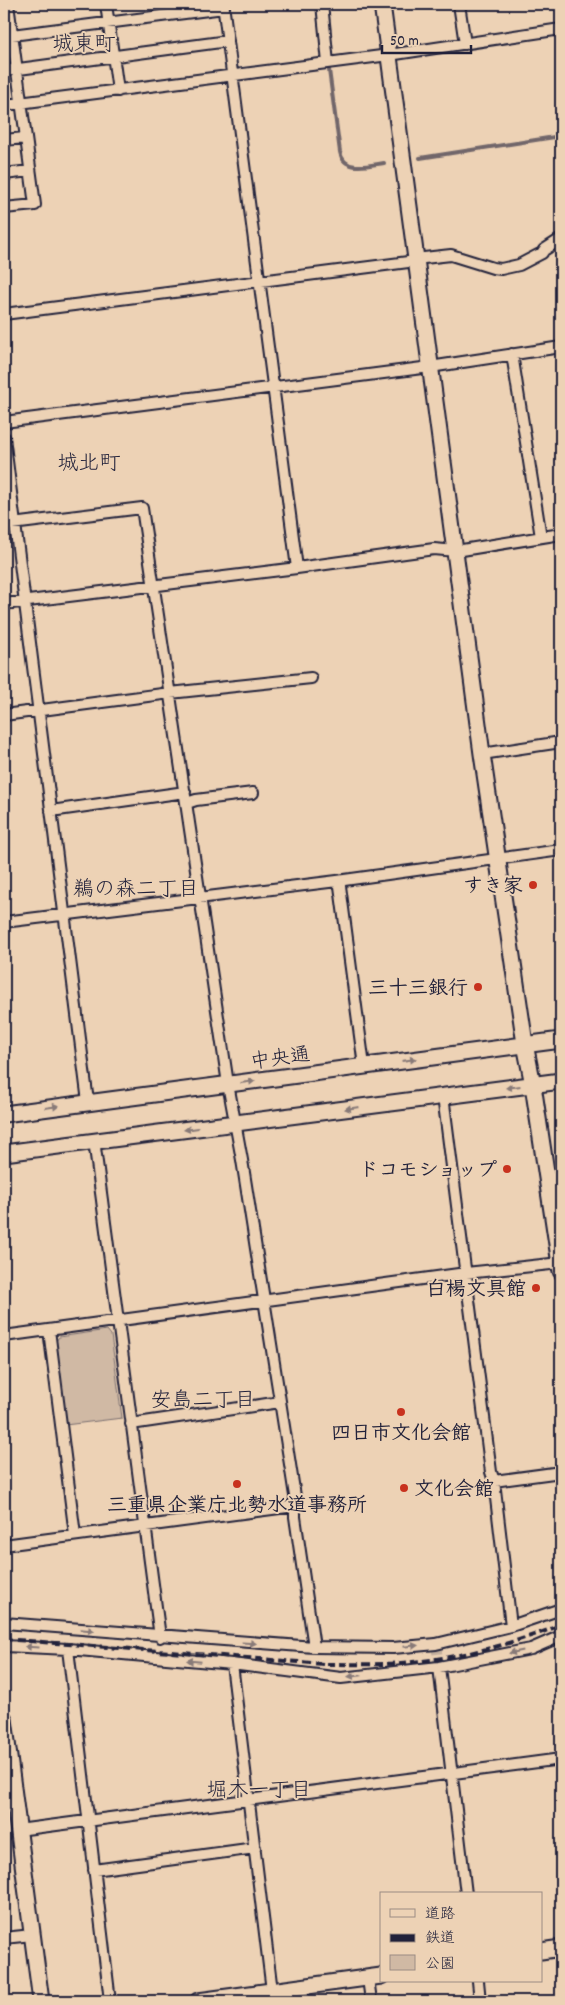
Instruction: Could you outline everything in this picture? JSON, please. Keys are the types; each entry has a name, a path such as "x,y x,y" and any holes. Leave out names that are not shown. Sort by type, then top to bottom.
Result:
{"street":[{"path":"4,208 35,204 16,69 8,36 8,4"},
{"path":"106,4 118,91"},
{"path":"322,4 328,64"},
{"path":"4,1336 466,1273 561,1267 525,1044 482,754 382,4"},
{"path":"459,4 465,44"},
{"path":"8,36 224,6 297,568"},
{"path":"4,105 328,64 561,28"},
{"path":"4,71 228,41"},
{"path":"4,140 25,138"},
{"path":"4,174 30,172"},
{"path":"4,314 451,255 501,269 519,264 542,253 561,239"},
{"path":"4,422 430,367 561,346"},
{"path":"512,354 541,538"},
{"path":"4,437 88,1102"},
{"path":"4,525 142,508 228,1084 280,1402 314,1647"},
{"path":"4,604 434,549 456,551 561,534"},
{"path":"4,715 170,692 310,678"},
{"path":"482,754 561,742"},
{"path":"51,811 185,792"},
{"path":"186,803 253,793"},
{"path":"4,922 337,881 561,850"},
{"path":"337,881 340,886 364,1066"},
{"name":"中央通","path":"4,1114 561,1040"},
{"path":"4,1153 561,1081"},
{"path":"444,1096 511,1626"},
{"path":"94,1140 160,1636"},
{"path":"49,1330 75,1535"},
{"path":"131,1424 280,1402"},
{"path":"494,1481 561,1472"},
{"path":"4,1545 295,1506"},
{"path":"4,1623 314,1647 393,1648 436,1644 511,1626 561,1609"},
{"path":"4,1646 232,1664 341,1678 439,1668 531,1650 561,1636"},
{"path":"68,1650 110,2001"},
{"path":"232,1664 272,1991"},
{"path":"439,1668 466,1892"},
{"path":"4,1724 41,2001"},
{"path":"18,1830 248,1798 561,1759"},
{"path":"94,1870 255,1848"},
{"path":"4,1938 32,1935"},
{"path":"542,1951 561,1948"},
{"path":"208,2001 374,1977 371,2001"},
{"path":"478,1982 480,2001"}],"green space":[{"path":"107,1330 111,1335 122,1418 65,1425 56,1341 59,1337"}],"waterway":[{"path":"329,70 342,159 346,163 358,166 384,163"},
{"path":"420,158 561,136"}],"tunnel":[{"path":"436,1644 439,1667"}],"railway":[{"path":"4,1639 324,1664 382,1664 422,1661 482,1650 522,1639 561,1625"}],"place":[{"name":"すき家","path":"533,885"},
{"name":"三十三銀行","path":"478,987"},
{"name":"ドコモショップ","path":"507,1169"},
{"name":"白楊文具館","path":"536,1288"},
{"name":"四日市文化会館","path":"401,1412"},
{"name":"三重県企業庁北勢水道事務所","path":"237,1484"},
{"name":"文化会館","path":"404,1488"}],"district":[{"name":"城東町","path":"84,43"},
{"name":"城北町","path":"89,462"},
{"name":"鵜の森二丁目","path":"136,888"},
{"name":"安島二丁目","path":"203,1399"},
{"name":"堀木一丁目","path":"259,1789"}]}
